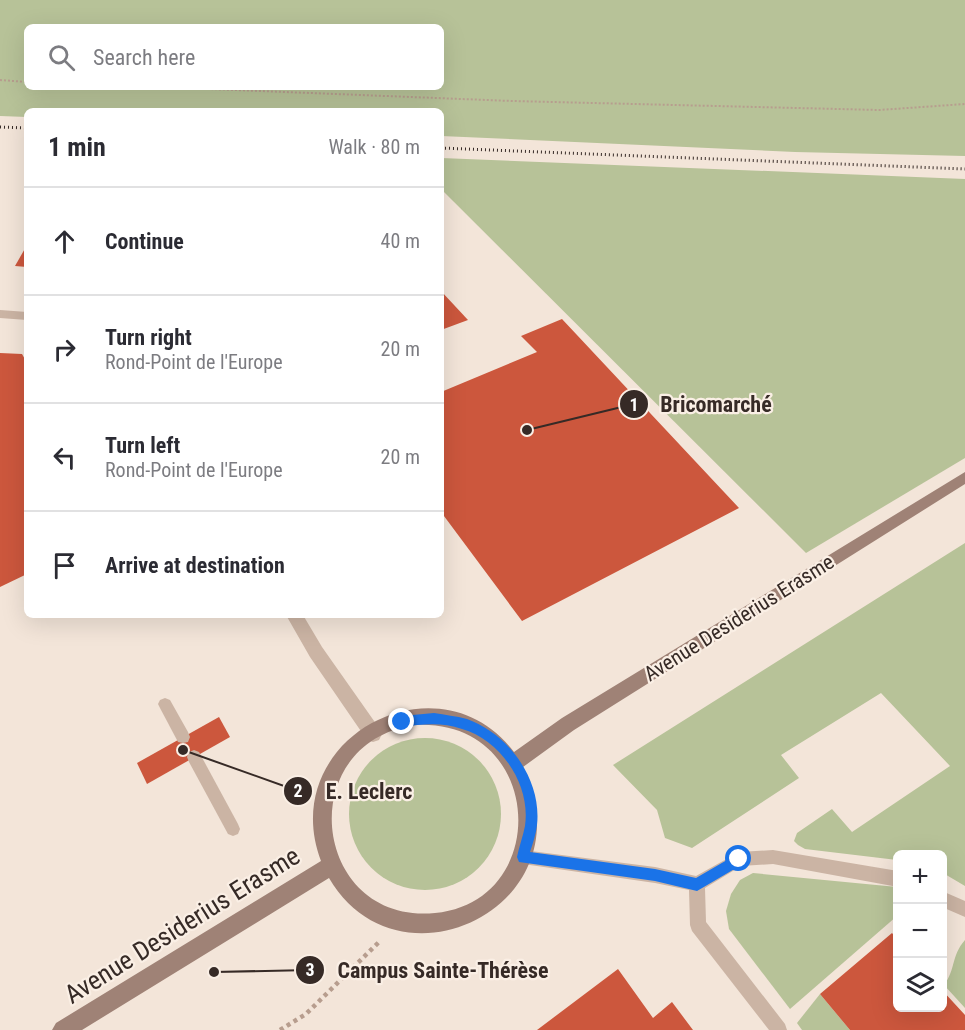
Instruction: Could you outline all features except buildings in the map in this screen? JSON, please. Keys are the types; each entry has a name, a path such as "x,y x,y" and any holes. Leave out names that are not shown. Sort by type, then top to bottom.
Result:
{"main road":[{"name":"Avenue Desiderius Erasme","path":"515,762 568,724 965,477"},
{"path":"434,718 465,724 493,739 515,762 529,791 531,824 523,857 503,887 474,909 438,921 401,921 371,910 363,904 346,891 329,867 319,837 320,806 330,777 348,753 373,734 402,722 434,718"},
{"name":"Avenue Desiderius Erasme","path":"63,1030 329,867"}],"street":[{"path":"0,314 24,316"},
{"path":"296,618 373,734"}],"lane":[{"path":"165,705 183,737"},
{"path":"194,757 233,829"},
{"path":"523,857 655,875 697,885 739,859 773,857 893,878"},
{"path":"697,885 698,925 779,1030"},
{"path":"947,901 965,909"}],"path":[{"path":"0,80 24,82"},
{"path":"235,90 512,101 856,109 965,104"},
{"path":"280,1030 306,1014 401,921"}],"green space":[{"path":"0,0 965,0 965,156 795,152 444,136 444,108 24,108 24,117 0,116"},
{"path":"444,158 965,179 965,458 806,553 444,192"},
{"path":"965,543 965,886 947,875 947,850 893,850 893,860 805,849 794,841 797,833 832,809 852,832 950,766 881,693 781,755 799,778 692,848 665,838 657,810 613,765"},
{"path":"425,738 454,744 479,760 495,785 501,814 495,843 479,868 454,884 425,890 396,884 371,868 355,843 349,814 355,785 371,760 396,744"},
{"path":"753,873 893,887 893,919 790,1009 729,929 726,911 731,894 740,880"},
{"path":"965,940 965,1008 947,988 947,980"},
{"path":"820,994 850,1030 802,1030 797,1023"}],"railway":[{"path":"0,127 24,128"},
{"path":"444,148 965,169"}],"place":[{"name":"Bricomarché","path":"527,430"},
{"name":"E. Leclerc","path":"183,750"},
{"name":"Campus Sainte-Thérèse","path":"214,972"}],"route":[{"path":"402,722 434,718 465,724 493,739 515,762 529,791 531,824 523,857 655,875 697,885 739,859"}]}
